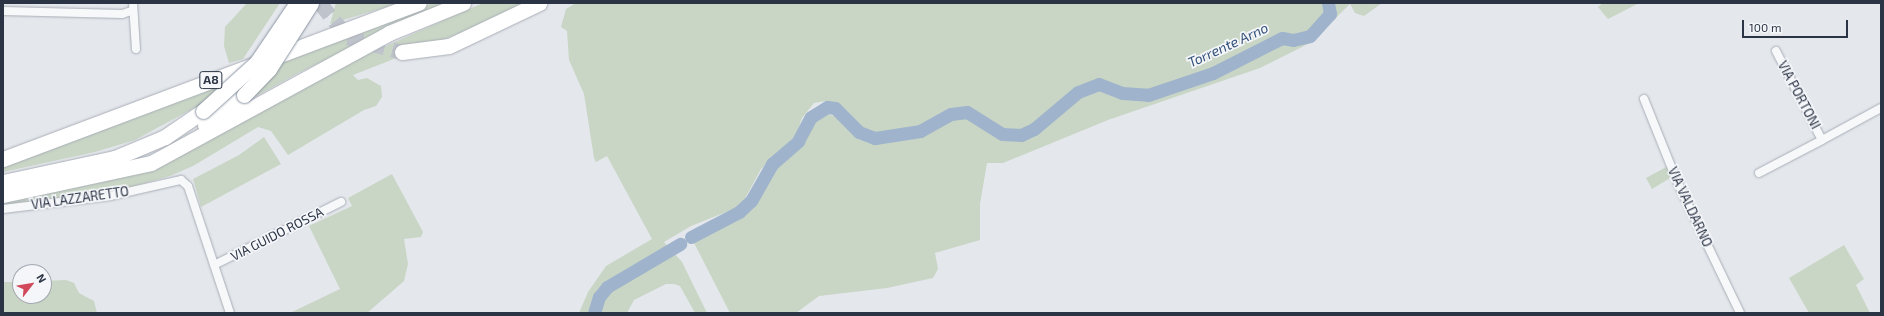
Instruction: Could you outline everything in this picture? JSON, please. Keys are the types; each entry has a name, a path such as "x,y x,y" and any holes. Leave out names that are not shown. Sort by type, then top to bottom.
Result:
{"highway":[{"path":"3,182 115,158 165,138 203,111 257,62 298,3"},
{"path":"120,170 214,120 244,95 269,68 311,3"},
{"name":"A8","path":"3,159 419,3"},
{"path":"3,195 152,163 176,152 356,50 463,3"},
{"path":"402,52 449,46 539,3"}],"street":[{"path":"3,11 122,14 132,7 136,49"},
{"name":"VIA PORTONI","path":"1776,51 1822,140"},
{"name":"VIA VALDARNO","path":"1644,99 1679,186 1740,313"},
{"name":"VIA PORTONI","path":"1759,173 1881,108"},
{"name":"VIA LAZZARETTO","path":"3,209 110,196 181,180"},
{"name":"VIA GUIDO ROSSA","path":"181,180 188,186 230,313"},
{"name":"VIA GUIDO ROSSA","path":"214,265 341,202"}],"green space":[{"path":"247,3 280,3 243,59 229,63 224,46 225,27"},
{"path":"336,3 399,3 330,24"},
{"path":"433,3 448,3 300,72 251,99 249,96 287,55"},
{"path":"483,3 525,3 496,19 353,75 358,80 367,78 381,86 382,97 376,106 364,110 288,155 271,131 258,127 193,166 170,176 120,190 3,207 3,202 113,180 154,167 341,66"},
{"path":"576,3 1382,3 1364,16 1355,13 1350,4 1310,43 1260,68 1108,120 1003,163 987,163 980,204 980,240 935,253 938,269 933,278 887,288 819,296 796,313 730,313 692,239 751,210 771,170 790,153 798,150 809,128 822,113 842,118 862,138 887,141 916,134 917,130 874,135 859,128 841,110 825,101 814,103 802,118 796,135 761,169 741,206 691,226 664,242 682,262 707,313 695,313 680,286 666,284 634,300 627,313 579,313 588,292 606,266 652,239 607,156 596,162 594,158 584,94 569,60 567,31 561,27 566,9"},
{"path":"1603,3 1639,3 1608,19 1598,7"},
{"path":"230,76 205,102 135,140 95,152 3,172 3,163"},
{"path":"264,137 281,164 201,207 193,179 239,155"},
{"path":"1668,166 1672,177 1652,189 1646,178"},
{"path":"392,174 423,232 421,237 404,239 408,264 404,281 367,313 290,313 340,289 309,226 352,206 348,198"},
{"path":"1844,245 1864,279 1856,285 1870,313 1809,313 1789,278"},
{"path":"66,280 74,283 79,293 94,301 97,313 3,313 3,282 12,282 12,304 52,304 52,281"}],"waterway":[{"name":"Torrente Arno","path":"691,237 739,212 751,201 772,164 798,141 811,117 827,107 835,108 859,132 875,138 920,131 951,114 967,112 1002,134 1021,135 1034,129 1078,92 1099,84 1122,93 1148,95 1213,73 1282,38 1293,40 1310,36 1330,14 1328,3"},
{"name":"Torrente Arno","path":"594,313 599,297 607,287 680,244"}],"tunnel":[{"path":"320,3 348,37 402,52"}]}
